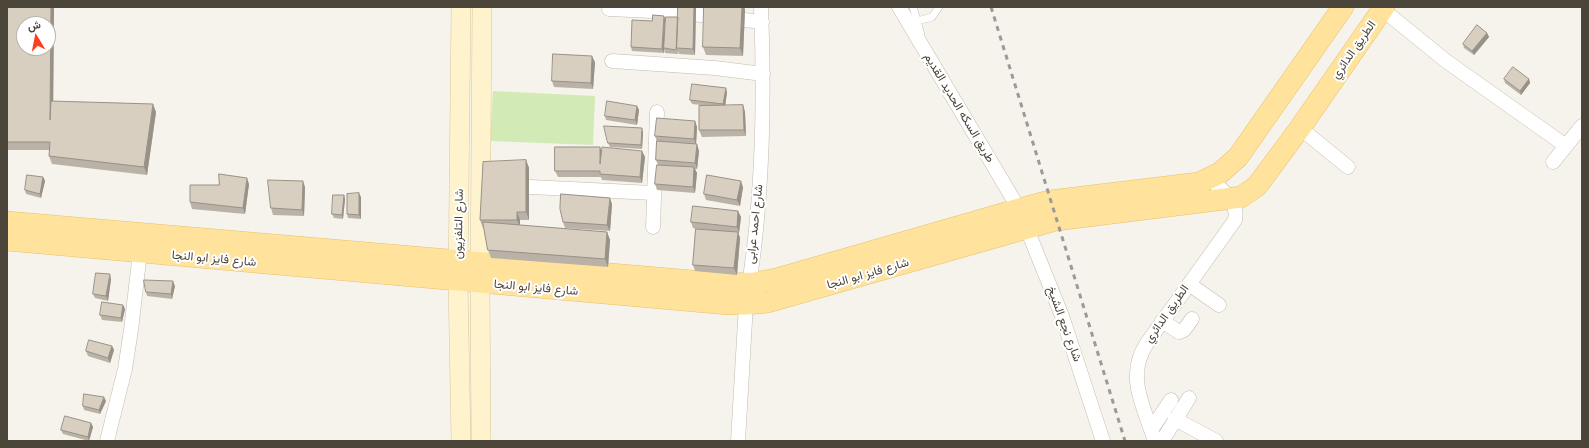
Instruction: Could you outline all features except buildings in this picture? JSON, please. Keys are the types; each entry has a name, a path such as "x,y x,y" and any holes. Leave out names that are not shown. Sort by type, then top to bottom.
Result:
{"main road":[{"name":"شارع التلفزيون","path":"461,7 458,260 461,441"},
{"name":"شارع التلفزيون","path":"481,441 480,262 488,238 481,185 482,7"},
{"path":"1053,211 1210,179 1230,166 1238,157 1342,7"},
{"name":"الطريق الدائري","path":"1053,211 1231,199 1250,192 1257,186 1300,128 1383,8"},
{"name":"شارع فايز ابو النجا","path":"7,222 727,284 749,284 776,279 1019,209 1053,211"},
{"name":"شارع فايز ابو النجا","path":"7,240 480,283 746,304 781,298 1027,228 1053,211"}],"street":[{"name":"شارع احمد عرابى","path":"738,441 746,304 762,160 763,74 761,7"},
{"name":"طريق السكه الحديد القديم","path":"899,7 1019,209"},
{"path":"1383,8 1451,64 1566,146"},
{"path":"609,9 675,9 762,22"},
{"path":"612,61 694,66 763,74"},
{"path":"653,227 657,112"},
{"path":"1553,162 1582,126"},
{"path":"1300,128 1348,167"},
{"path":"1210,179 1231,199"},
{"path":"481,185 653,193"},
{"name":"الطريق الدائري","path":"1153,435 1138,388 1136,364 1140,353 1162,321 1235,220 1236,212 1231,199"},
{"name":"شارع نجع الشيخ","path":"1019,209 1062,316 1102,441"},
{"path":"107,441 126,362 140,252"},
{"path":"1189,284 1219,304"},
{"path":"1162,321 1179,332 1184,330 1192,319"},
{"path":"1162,441 1189,398"},
{"path":"1153,435 1171,400"},
{"path":"1175,419 1216,441"}],"lane":[{"path":"913,7 928,58"},
{"path":"917,21 932,17 939,7"}],"green space":[{"path":"493,91 595,96 593,145 490,141"}],"railway":[{"path":"991,7 1125,441"}]}
